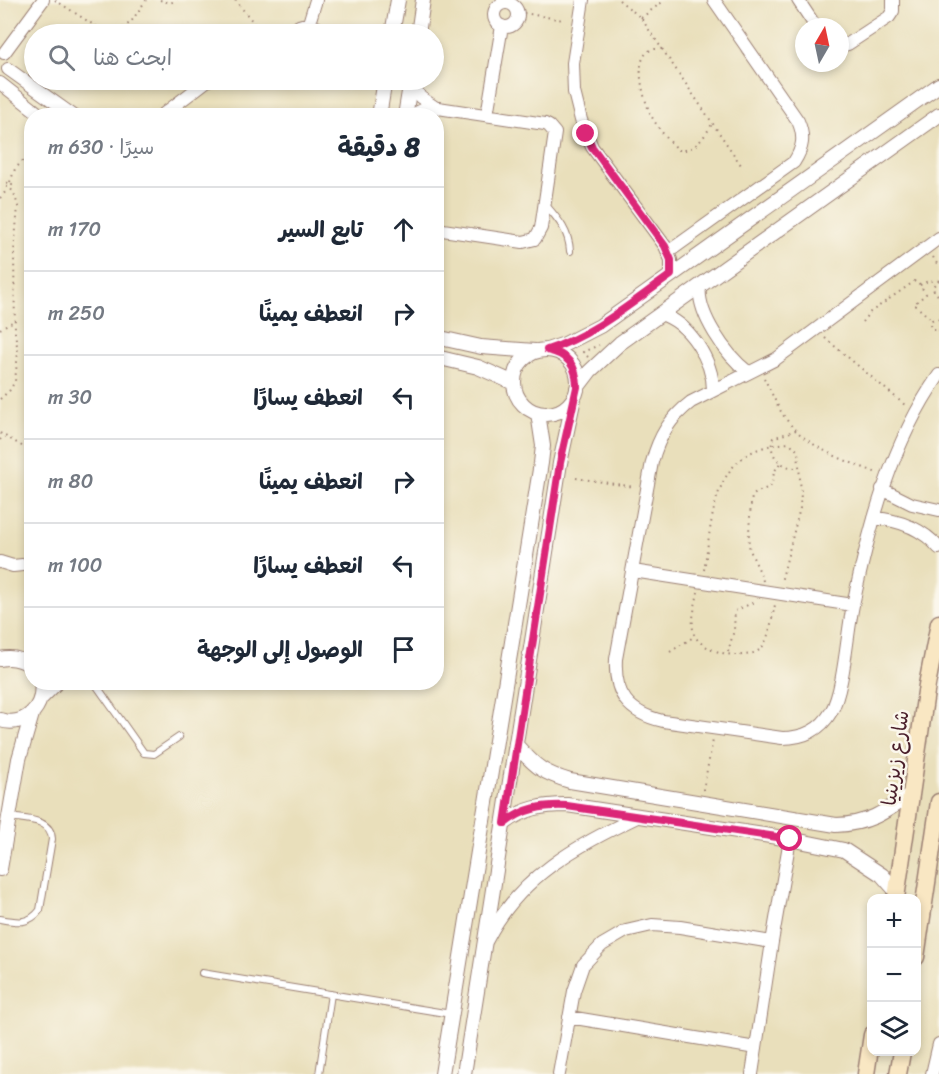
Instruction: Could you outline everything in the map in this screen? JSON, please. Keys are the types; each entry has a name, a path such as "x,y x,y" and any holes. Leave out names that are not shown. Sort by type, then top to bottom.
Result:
{"main road":[{"name":"شارع زيزينيا","path":"896,894 927,685 939,623"},
{"path":"917,948 939,802"},
{"path":"866,1074 869,1056"},
{"path":"898,1074 901,1056"}],"street":[{"path":"24,24 43,0"},
{"path":"303,24 309,23 316,0"},
{"path":"394,24 398,0"},
{"path":"419,24 423,0"},
{"path":"584,0 573,63 574,92 581,120 592,147 668,248 671,275"},
{"path":"668,248 794,162 803,142 798,121 714,0"},
{"path":"798,0 810,18"},
{"path":"849,43 889,17 893,11 893,0"},
{"path":"506,1 514,5 518,12 511,26 502,26 495,21 494,12 498,5 506,1"},
{"path":"24,24 2,52 9,60 8,69 0,82 32,108"},
{"path":"487,115 502,26"},
{"path":"8,69 24,80"},
{"path":"939,85 600,326 565,344 527,356 515,373 516,393 521,402 528,409 548,414 567,406 604,356 939,115"},
{"path":"37,90 63,108"},
{"path":"170,108 195,90"},
{"path":"380,108 383,90"},
{"path":"408,108 410,90"},
{"path":"416,90 420,97 436,108"},
{"path":"427,108 436,108"},
{"path":"444,109 545,124 553,129 555,138 540,234 536,239 530,242 444,230"},
{"path":"939,238 816,331 680,411 667,426 657,443 652,462 616,659 615,673 618,688 625,700 636,711 648,718 782,738 807,735 818,728 833,709 838,693 853,606 886,476 916,414 939,375"},
{"path":"668,248 694,258"},
{"path":"700,285 699,298 706,316 730,354 753,370"},
{"path":"660,314 678,322 696,345 708,363 713,390"},
{"path":"444,339 481,347 558,352 574,366 577,376 560,463 518,746 464,1074"},
{"path":"444,359 478,368 514,383"},
{"path":"442,1074 541,463 543,446 538,413"},
{"path":"882,489 912,504 939,510"},
{"path":"874,518 895,520 916,528 939,548"},
{"path":"0,562 13,566 24,565"},
{"path":"633,571 853,606"},
{"path":"1,658 24,660"},
{"path":"41,690 41,698"},
{"path":"0,869 19,759 32,714 41,698 49,690"},
{"path":"0,720 14,722 32,714"},
{"path":"518,746 539,769 554,777 570,781 836,825 850,825 877,817 911,794"},
{"path":"505,823 516,814 550,805 790,839 844,850 882,875 895,894"},
{"path":"484,944 497,921 536,877 558,859 583,844 638,817"},
{"path":"752,1074 790,839"},
{"path":"559,1074 574,990 584,965 602,945 626,931 652,925 680,927 772,942"},
{"path":"569,1017 756,1048"},
{"path":"932,1074 939,1044"}],"lane":[{"path":"545,203 563,225 570,251"},
{"path":"101,690 144,753 154,754 179,737"},
{"path":"0,919 20,923 35,917 40,910 52,840 52,832 41,822 9,817"},
{"path":"202,973 452,1014"},
{"path":"319,1074 331,994"}],"path":[{"path":"55,0 94,24"},
{"path":"128,24 146,0"},
{"path":"160,0 170,3 177,0"},
{"path":"235,0 255,24"},
{"path":"619,0 641,18 741,165"},
{"path":"641,18 664,0"},
{"path":"518,12 563,20"},
{"path":"662,49 654,48 646,51 641,58 644,94 651,115 657,124 674,146 685,151 698,144 713,123"},
{"path":"0,399 10,390 15,381 18,352 15,338 14,252 18,206 5,184 10,182 15,169 24,159"},
{"path":"0,198 9,188"},
{"path":"920,285 930,280 935,283"},
{"path":"939,280 933,289 939,296"},
{"path":"862,322 869,313 913,282 918,282 926,294 914,304 933,320 939,319"},
{"path":"933,320 931,328 939,330"},
{"path":"0,329 9,323 16,322"},
{"path":"816,331 916,414"},
{"path":"753,370 786,419 819,448 886,476"},
{"path":"797,430 773,438 772,446 780,463 799,468"},
{"path":"0,440 2,434 24,447"},
{"path":"790,443 798,451 799,468 800,508 768,592 764,645 758,652 749,655 710,650 701,645 695,636 693,622 717,494 724,478 734,464 748,454 790,443"},
{"path":"768,592 749,546 750,506 757,492 772,485 774,472 780,463"},
{"path":"576,478 648,489"},
{"path":"728,653 734,630 735,611 768,592"},
{"path":"670,651 695,636"},
{"path":"703,790 715,729"}],"route":[{"path":"586,134 592,147 665,246 672,267 671,275 600,326 583,336 547,350 558,352 574,366 577,387 560,463 505,823 516,814 550,805 790,839"}]}
